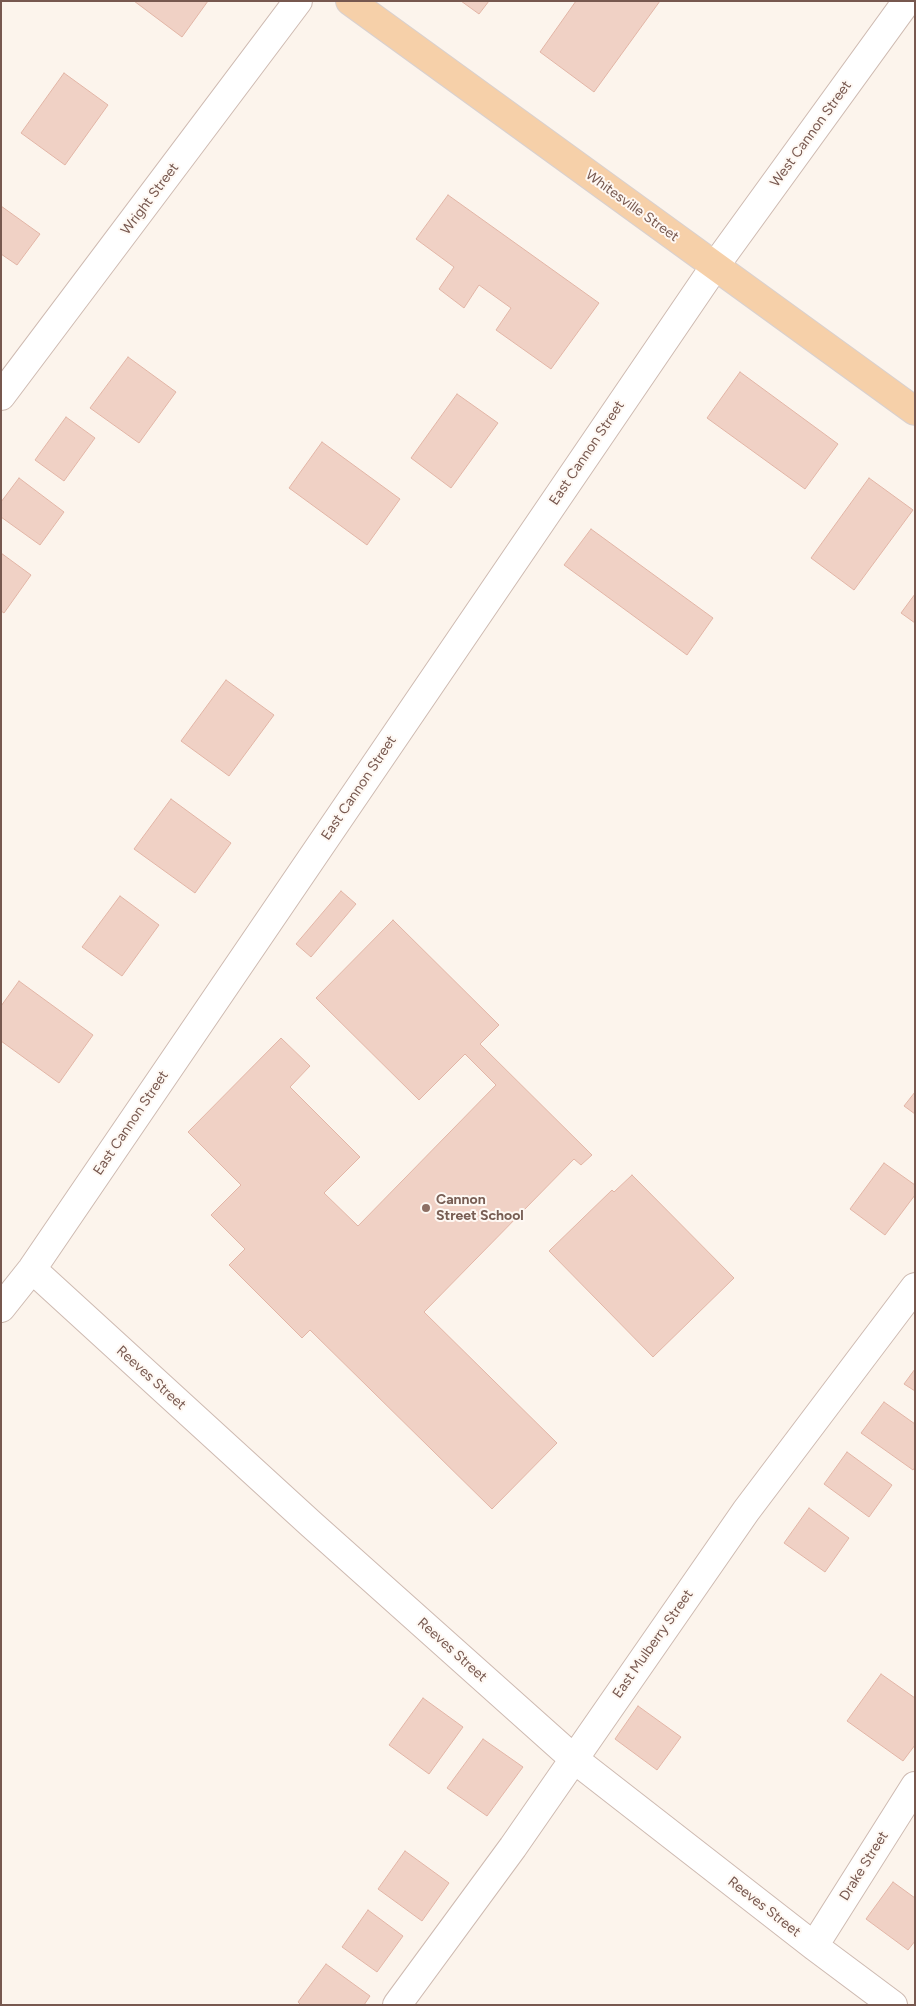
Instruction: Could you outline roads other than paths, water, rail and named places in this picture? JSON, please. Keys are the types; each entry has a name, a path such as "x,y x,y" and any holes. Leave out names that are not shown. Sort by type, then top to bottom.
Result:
{"main road":[{"name":"Whitesville Street","path":"350,1 915,411"}],"street":[{"name":"Wright Street","path":"1,396 298,1"},
{"name":"West Cannon Street","path":"715,266 907,1"},
{"name":"East Cannon Street","path":"1,1308 32,1269 715,266"},
{"name":"Reeves Street","path":"32,1269 310,1524 574,1758 814,1946 893,2005"},
{"name":"East Mulberry Street","path":"397,2005 513,1847 746,1511 915,1287"},
{"name":"Drake Street","path":"814,1946 915,1786"}],"place":[{"name":"Cannon Street School","path":"426,1208"}]}
